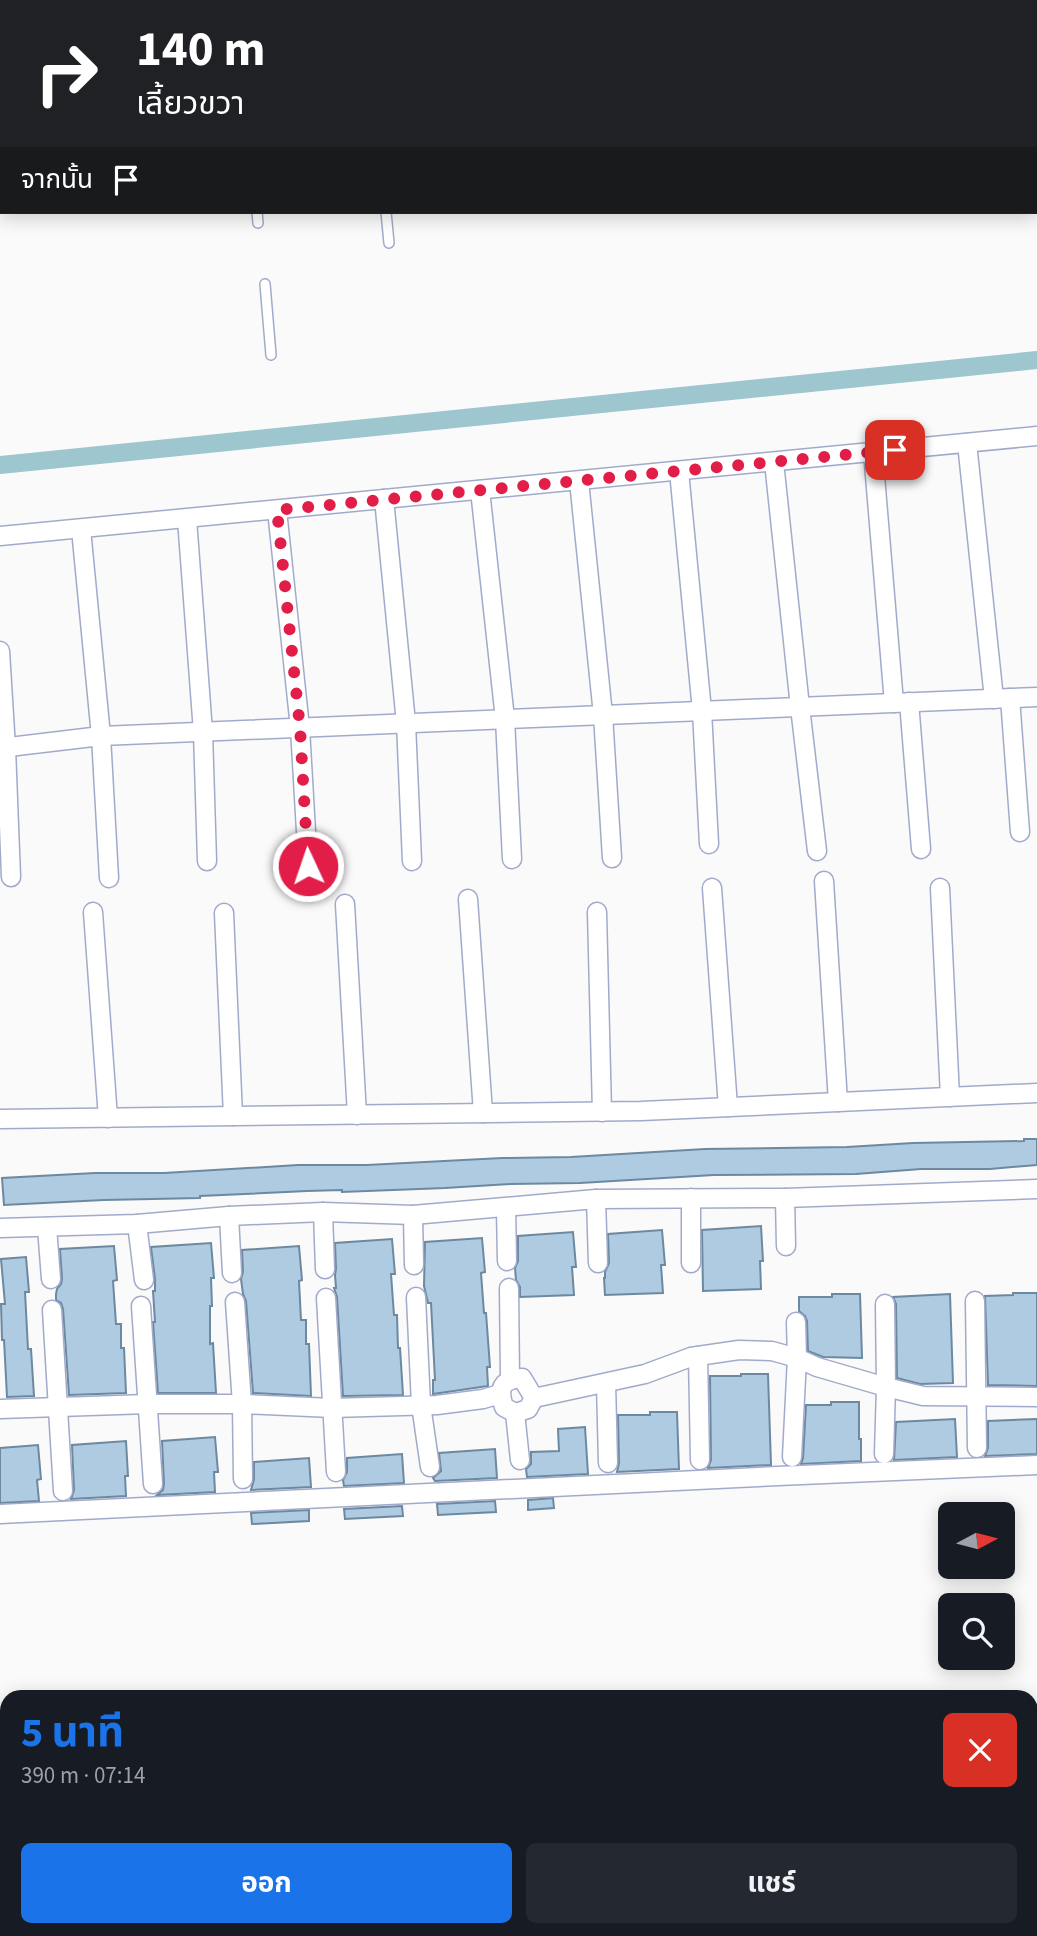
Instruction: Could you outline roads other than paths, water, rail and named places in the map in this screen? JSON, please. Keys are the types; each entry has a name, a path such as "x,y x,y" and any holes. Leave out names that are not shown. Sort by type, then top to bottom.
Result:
{"street":[{"path":"0,537 1037,436"},
{"path":"967,443 1020,832"},
{"path":"873,452 921,849"},
{"path":"774,462 817,851"},
{"path":"679,471 702,711 709,844"},
{"path":"579,481 603,715 612,858"},
{"path":"480,490 505,719 512,859"},
{"path":"384,499 406,723 412,861"},
{"path":"277,510 300,728 308,866"},
{"path":"187,519 203,732 207,861"},
{"path":"81,528 101,736 109,878"},
{"path":"0,651 11,877"},
{"path":"3,748 101,736 1037,697"},
{"path":"824,881 838,1102"},
{"path":"712,888 727,1107"},
{"path":"940,888 950,1097"},
{"path":"468,899 483,1113"},
{"path":"345,904 357,1115"},
{"path":"93,912 108,1118"},
{"path":"597,912 602,1112"},
{"path":"224,913 233,1116"},
{"path":"0,1119 602,1112 1037,1093"},
{"path":"0,1228 137,1224 323,1212 413,1215 596,1199 785,1198 1037,1189"},
{"path":"691,1198 691,1263"},
{"path":"785,1198 786,1246"},
{"path":"596,1199 598,1263"},
{"path":"506,1208 507,1261"},
{"path":"323,1212 325,1269"},
{"path":"413,1215 414,1265"},
{"path":"229,1216 232,1273"},
{"path":"137,1224 144,1280"},
{"path":"47,1227 51,1279"},
{"path":"509,1288 504,1407 515,1413 528,1409 534,1398 645,1374 698,1356 738,1350 772,1351 817,1367 923,1395 1037,1397"},
{"path":"416,1297 421,1405 430,1468"},
{"path":"326,1298 336,1472"},
{"path":"975,1301 977,1448"},
{"path":"235,1302 242,1404 243,1479"},
{"path":"884,1454 885,1304"},
{"path":"141,1306 153,1484"},
{"path":"52,1310 63,1491"},
{"path":"792,1457 796,1322"},
{"path":"698,1356 700,1460"},
{"path":"0,1409 148,1404 332,1408 421,1405 483,1399 522,1378 534,1398"},
{"path":"606,1383 608,1463"},
{"path":"515,1413 520,1460"},
{"path":"0,1514 1037,1465"}],"lane":[{"path":"257,214 258,223"},
{"path":"386,214 389,243"},
{"path":"265,284 271,355"}],"waterway":[{"path":"0,465 1037,360"}]}
